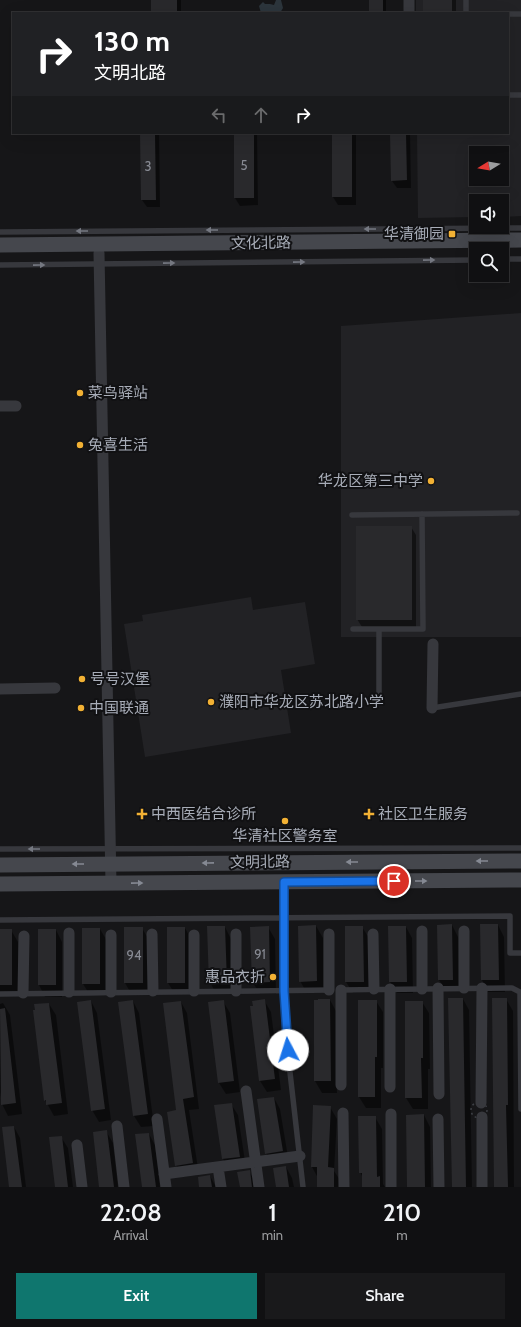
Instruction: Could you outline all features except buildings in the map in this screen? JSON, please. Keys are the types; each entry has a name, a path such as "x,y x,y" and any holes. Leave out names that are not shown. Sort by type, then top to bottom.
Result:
{"street":[{"path":"409,0 409,12"},
{"name":"文化北路","path":"0,245 521,240"},
{"path":"509,250 521,249"},
{"name":"文化北路","path":"0,254 99,259 469,250"},
{"path":"99,259 111,884"},
{"path":"0,406 16,406"},
{"path":"432,708 433,644"},
{"path":"0,689 55,688"},
{"name":"文明北路","path":"0,865 521,860"},
{"name":"文明北路","path":"0,884 521,880"},
{"path":"422,931 422,989"},
{"path":"464,931 464,988"},
{"path":"69,992 70,932"},
{"path":"152,934 153,991"},
{"path":"236,934 236,991"},
{"path":"329,934 329,990"},
{"path":"373,934 374,989"},
{"path":"111,935 111,992"},
{"path":"194,935 194,991"},
{"path":"23,993 24,936"},
{"path":"438,988 439,1094"},
{"path":"482,988 482,1103"},
{"path":"390,989 390,1087"},
{"path":"341,990 341,1085"},
{"path":"246,1091 259,1187"},
{"path":"343,1113 344,1187"},
{"path":"391,1114 391,1187"},
{"path":"482,1117 482,1187"},
{"path":"157,1119 166,1187"},
{"path":"438,1119 439,1187"},
{"path":"117,1126 124,1187"},
{"path":"77,1145 82,1187"},
{"path":"164,1174 300,1156"},
{"path":"218,1167 221,1187"}],"lane":[{"path":"466,0 466,12"},
{"path":"509,14 521,14"},
{"path":"509,95 521,95"},
{"path":"0,232 521,228"},
{"path":"0,265 99,259 469,260"},
{"path":"509,259 521,259"},
{"path":"352,515 517,513"},
{"path":"353,629 422,629 422,514"},
{"path":"379,629 379,700"},
{"path":"432,708 521,694"},
{"path":"0,849 521,848"},
{"path":"284,882 283,918 286,1037 304,1187"},
{"path":"0,920 510,916 510,954 521,953"},
{"path":"0,994 153,991 512,988 520,992 521,1109"}],"shaded area":[{"path":"276,0 281,0 283,8 281,12 261,12 259,6 263,2 265,4 274,5"},
{"path":"416,0 521,0 521,216 509,217 509,194 469,194 469,217 418,218 417,134 509,134 509,12 416,12"},
{"name":"华龙区第三中学","path":"521,313 521,637 341,637 341,326"},
{"name":"濮阳市华龙区苏北路小学","path":"251,597 253,610 305,602 315,664 281,670 291,733 145,757 124,624 143,621 142,615"}],"place":[{"name":"华清御园","path":"452,234"},
{"name":"菜鸟驿站","path":"80,393"},
{"name":"兔喜生活","path":"80,445"},
{"name":"华龙区第三中学","path":"431,481"},
{"name":"号号汉堡","path":"82,679"},
{"name":"濮阳市华龙区苏北路小学","path":"211,702"},
{"name":"中国联通","path":"81,708"},
{"name":"中西医结合诊所","path":"142,814"},
{"name":"社区卫生服务","path":"369,814"},
{"name":"华清社区警务室","path":"285,821"},
{"name":"惠品衣折","path":"273,977"}],"route":[{"path":"288,1050 284,991 284,882 394,881"}]}
